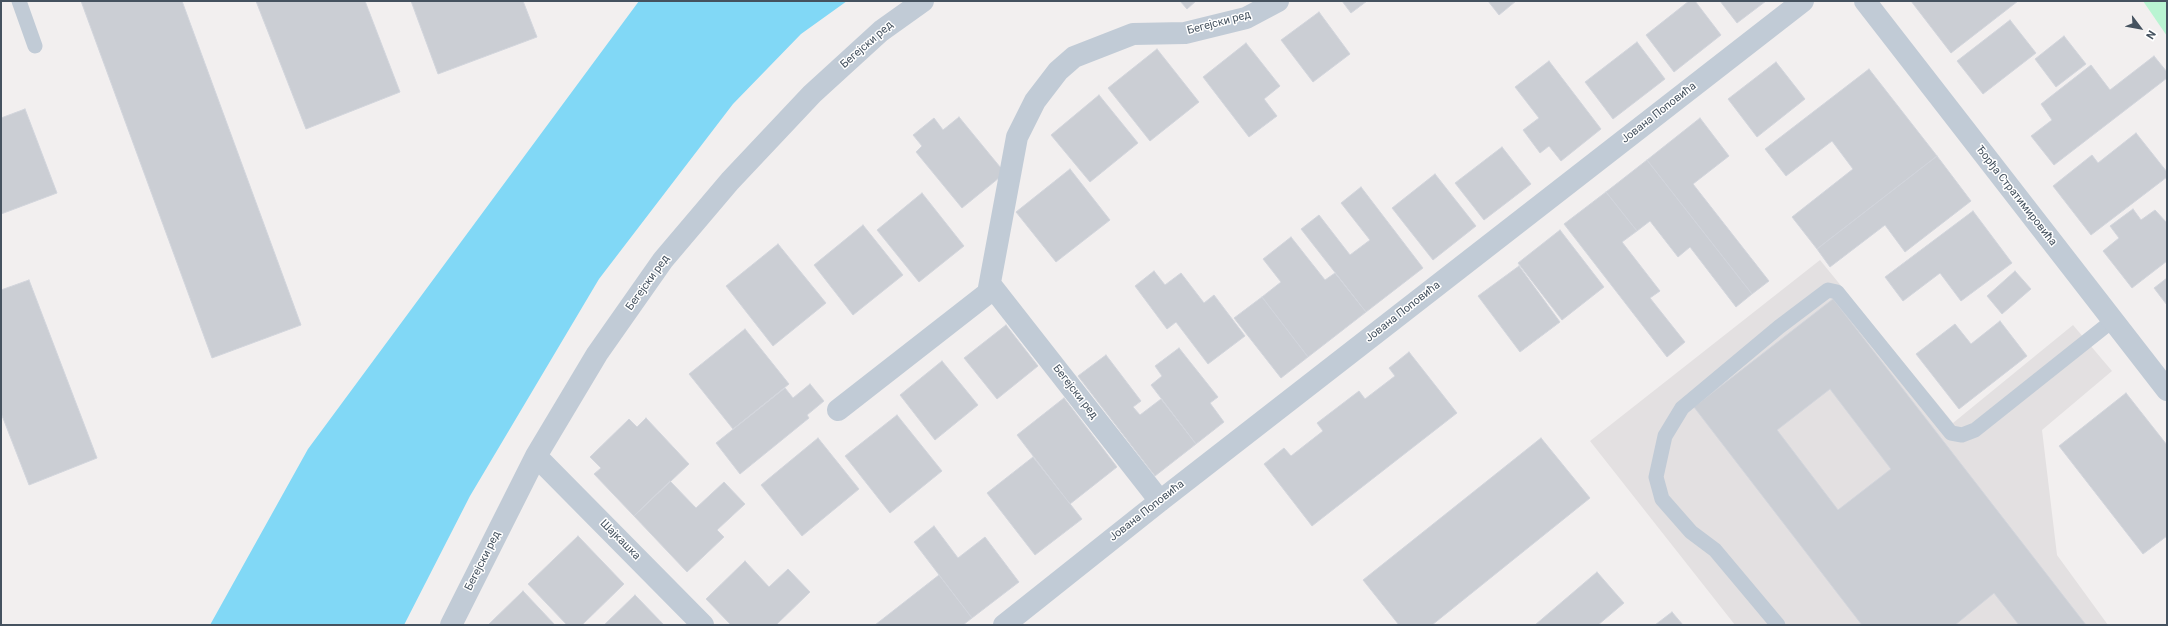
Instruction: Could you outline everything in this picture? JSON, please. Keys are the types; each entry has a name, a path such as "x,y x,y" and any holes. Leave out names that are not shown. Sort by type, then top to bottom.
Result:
{"street":[{"name":"Бегејски ред","path":"451,625 536,456 597,354 659,266 725,187 812,94 881,32 923,1"},
{"name":"Бегејски ред","path":"838,410 988,293 1017,137 1035,101 1058,71 1074,56 1133,34 1159,32 1185,33 1246,18 1278,1"},
{"name":"Јована Поповића","path":"1004,625 1160,501 1803,1"},
{"name":"Ђорђа Стратимировића","path":"1865,1 2167,390"},
{"name":"Бегејски ред","path":"990,284 1160,501"},
{"name":"Шајкашка","path":"536,456 703,625"}],"lane":[{"path":"19,1 35,46"},
{"path":"1778,625 1715,550 1691,532 1662,499 1656,477 1665,436 1682,408 1779,327 1828,290 1837,292 1951,433 1962,435 1975,430 2112,321"}],"shaded area":[{"path":"1820,260 1953,423 2073,325 2112,371 2042,430 2057,555 2108,625 1735,625 1590,441"}],"green space":[{"path":"2143,1 2167,1 2167,36"}],"water":[{"path":"639,1 847,1 801,34 733,104 599,279 470,496 404,625 210,625 308,449"}],"building":[{"path":"81,1 182,1 301,325 212,358"},
{"path":"256,1 365,1 400,92 306,129"},
{"path":"411,1 523,1 537,37 438,74"},
{"path":"1180,1 1196,1 1187,9"},
{"path":"1342,1 1367,1 1351,13"},
{"path":"1488,1 1516,1 1499,15"},
{"path":"1689,1 1695,1 1721,35 1674,72 1646,35"},
{"path":"1720,1 1766,1 1737,23"},
{"path":"1911,1 2018,1 1951,53"},
{"path":"1319,12 1350,54 1313,82 1281,40"},
{"path":"2010,20 2036,53 1983,94 1957,61"},
{"path":"2064,36 2086,64 2056,87 2035,59"},
{"path":"1637,42 1665,79 1613,119 1585,82"},
{"path":"1246,43 1280,86 1264,99 1277,116 1249,137 1203,77"},
{"path":"1157,49 1199,102 1150,141 1108,88"},
{"path":"2154,56 2167,72 2167,78 2054,165 2031,136 2052,120 2041,104 2091,65 2110,90"},
{"path":"1549,61 1601,129 1561,161 1549,146 1540,153 1523,130 1539,118 1515,87"},
{"path":"1776,62 1805,99 1757,137 1728,99"},
{"path":"1869,69 1937,156 1817,249 1792,217 1853,169 1832,141 1786,176 1765,149"},
{"path":"1099,95 1138,143 1090,182 1051,135"},
{"path":"25,109 57,193 1,214 1,118"},
{"path":"959,117 1005,173 962,208 916,152 922,146 913,135 934,118 943,130"},
{"path":"1700,118 1729,156 1693,184 1769,281 1752,294 1647,160"},
{"path":"2136,133 2167,172 2167,177 2091,235 2053,186 2092,155 2098,163"},
{"path":"1502,147 1531,184 1484,220 1455,183"},
{"path":"1937,156 1971,201 1905,252 1885,225 1830,267 1817,249"},
{"path":"1647,160 1752,294 1736,307 1690,247 1678,257 1650,221 1637,231 1606,192"},
{"path":"1070,169 1110,220 1056,262 1016,212"},
{"path":"1435,174 1476,226 1433,260 1392,208"},
{"path":"1361,187 1423,268 1366,312 1301,229 1319,215 1350,255 1370,240 1341,203"},
{"path":"1606,192 1637,231 1622,242 1660,291 1650,298 1685,342 1667,357 1564,224"},
{"path":"922,193 964,246 919,282 877,230"},
{"path":"2133,209 2141,220 2155,210 2167,223 2167,261 2132,288 2103,251 2119,238 2110,226"},
{"path":"1973,211 2012,263 1961,301 1940,273 1903,301 1885,277"},
{"path":"863,225 903,275 853,315 814,265"},
{"path":"1560,230 1604,287 1562,320 1518,263"},
{"path":"1291,237 1325,280 1335,273 1366,312 1308,357 1262,297 1281,282 1263,259"},
{"path":"778,244 826,303 773,346 726,286"},
{"path":"1519,266 1560,322 1520,352 1478,296"},
{"path":"1154,271 1165,285 1181,273 1204,303 1214,295 1245,336 1208,364 1176,322 1167,329 1135,286"},
{"path":"2015,271 2031,289 2002,314 1987,296"},
{"path":"2167,278 2167,305 2154,288"},
{"path":"29,280 97,458 29,485 1,413 1,290"},
{"path":"1262,297 1308,357 1281,378 1234,318"},
{"path":"1833,299 2086,625 2019,625 1994,593 1955,625 1862,625 1694,407","holes":["1830,389 1891,469 1838,510 1777,430"]},
{"path":"2000,321 2027,356 1959,409 1916,354 1955,324 1971,344"},
{"path":"1006,325 1038,366 997,399 964,358"},
{"path":"745,329 789,384 733,429 689,374"},
{"path":"1179,348 1218,397 1210,403 1224,422 1196,444 1151,385 1162,376 1155,366"},
{"path":"1409,352 1457,413 1312,526 1264,464 1284,448 1291,456 1323,431 1317,423 1359,391 1365,399 1395,376 1389,368"},
{"path":"1106,355 1141,401 1133,407 1140,415 1161,399 1196,444 1155,476 1078,376"},
{"path":"942,361 978,405 935,440 900,395"},
{"path":"810,384 824,401 807,415 809,418 740,474 716,443 785,388 793,398"},
{"path":"2126,393 2167,445 2167,536 2143,554 2059,446"},
{"path":"1064,398 1117,467 1070,504 1017,435"},
{"path":"897,415 942,471 890,513 845,456"},
{"path":"646,418 689,464 634,516 594,474 601,468 590,457 629,419 637,427"},
{"path":"818,438 859,489 802,536 761,485"},
{"path":"1541,438 1590,498 1432,625 1399,625 1363,580"},
{"path":"1033,457 1082,519 1035,555 987,493"},
{"path":"670,481 696,508 724,482 745,504 717,530 724,537 687,572 634,516"},
{"path":"934,526 958,558 985,537 1019,582 972,618 914,542"},
{"path":"578,536 624,584 582,625 567,625 528,584"},
{"path":"745,561 769,587 788,569 810,592 776,625 731,625 706,599"},
{"path":"1597,572 1624,603 1598,625 1535,625"},
{"path":"939,575 972,618 963,625 875,625"},
{"path":"523,591 555,625 488,625"},
{"path":"635,595 664,625 604,625"},
{"path":"1672,612 1683,625 1655,625"}]}
